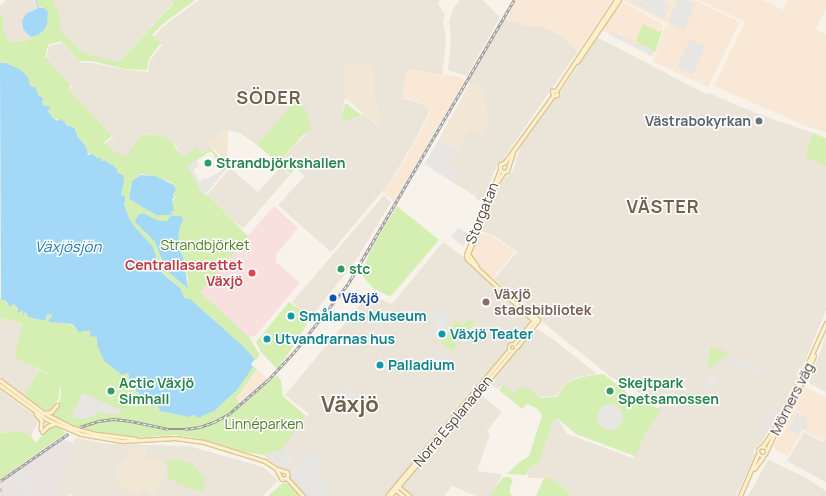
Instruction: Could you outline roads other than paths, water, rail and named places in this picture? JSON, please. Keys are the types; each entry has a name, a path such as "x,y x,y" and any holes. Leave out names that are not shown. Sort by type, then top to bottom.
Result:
{"main road":[{"path":"573,67 616,0"},
{"path":"517,145 508,166 508,170 504,172 500,170 500,165 504,163 517,145 553,96 552,91 556,91 619,0"},
{"path":"504,163 508,166"},
{"name":"Storgatan","path":"467,257 500,170"},
{"name":"Storgatan","path":"467,257 492,194 504,172"},
{"path":"467,257 535,322"},
{"name":"Norra Esplanaden","path":"388,496 510,351 510,345 515,345 535,322 537,319 518,306"},
{"name":"Mörners väg","path":"767,450 779,422 808,371 826,322"},
{"name":"Norra Esplanaden","path":"510,351 516,351 515,345"},
{"name":"Mörners väg","path":"762,447 776,424 816,348"},
{"path":"0,380 44,413 78,430 108,436 136,439"},
{"path":"0,386 42,419 42,431 50,425 56,424"},
{"path":"44,413 51,412 57,405"},
{"path":"33,411 56,424 96,438 123,441 136,439 175,438 204,442 260,459 277,469 288,473 287,478"},
{"path":"740,496 758,454 758,450 762,447 767,450 767,454 763,456 748,479"},
{"path":"758,454 763,456"},
{"path":"277,469 283,479 287,478 303,496"},
{"path":"280,475 283,472"},
{"path":"397,485 410,496"},
{"path":"394,489 403,496"}],"water":[{"path":"38,8 44,8 48,11 47,25 38,35 30,37 23,29 22,21 26,14"},
{"name":"Växjösjön","path":"0,63 6,63 21,70 28,77 30,85 36,88 38,95 43,98 42,105 50,106 50,109 47,110 53,118 58,121 60,119 64,121 67,126 75,129 78,137 86,146 88,155 93,154 97,158 101,158 101,161 106,161 111,165 112,164 117,169 117,172 123,175 124,183 121,194 126,198 124,204 129,218 134,226 153,247 162,273 181,289 184,298 190,299 243,346 255,359 251,364 253,367 236,391 214,411 198,418 194,415 189,417 160,411 157,404 152,407 150,405 150,401 147,402 144,400 139,392 136,392 135,388 131,386 128,373 122,375 104,361 97,345 97,338 93,336 90,337 90,331 82,331 80,333 72,324 49,322 49,319 52,317 51,314 47,314 46,321 28,317 26,312 23,315 23,310 18,313 18,309 14,304 9,307 7,302 1,299"},
{"path":"141,175 155,176 174,185 176,190 173,194 174,198 176,199 173,198 172,200 174,211 171,212 172,215 156,215 129,199 132,181"},
{"name":"Växjösjön","path":"143,213 159,221 168,221 169,217 172,216 181,216 183,219 179,230 178,245 184,260 188,289 166,270 155,242 135,222 138,215"}],"waterway":[{"path":"36,0 38,8"}],"railway":[{"path":"80,427 98,421 114,419 168,429 200,427 229,414 268,380 296,350 348,284 514,0"},
{"path":"0,481 68,434"}],"place":[{"name":"Västrabokyrkan","path":"759,121"},
{"name":"Strandbjörkshallen","path":"208,163"},
{"name":"stc","path":"341,269"},
{"name":"Centrallasarettet Växjö","path":"252,273"},
{"name":"Växjö","path":"333,298"},
{"name":"Växjö stadsbibliotek","path":"486,302"},
{"name":"Smålands Museum","path":"291,316"},
{"name":"Växjö Teater","path":"442,334"},
{"name":"Utvandrarnas hus","path":"267,339"},
{"name":"Palladium","path":"380,365"},
{"name":"Actic Växjö Simhall","path":"111,391"},
{"name":"Skejtpark Spetsamossen","path":"610,391"}],"district":[{"name":"SÖDER","path":"269,97"},
{"name":"VÄSTER","path":"663,206"},
{"name":"Växjö","path":"350,405"}],"park label":[{"name":"Strandbjörket","path":"205,245"},
{"name":"Linnéparken","path":"264,424"}]}
